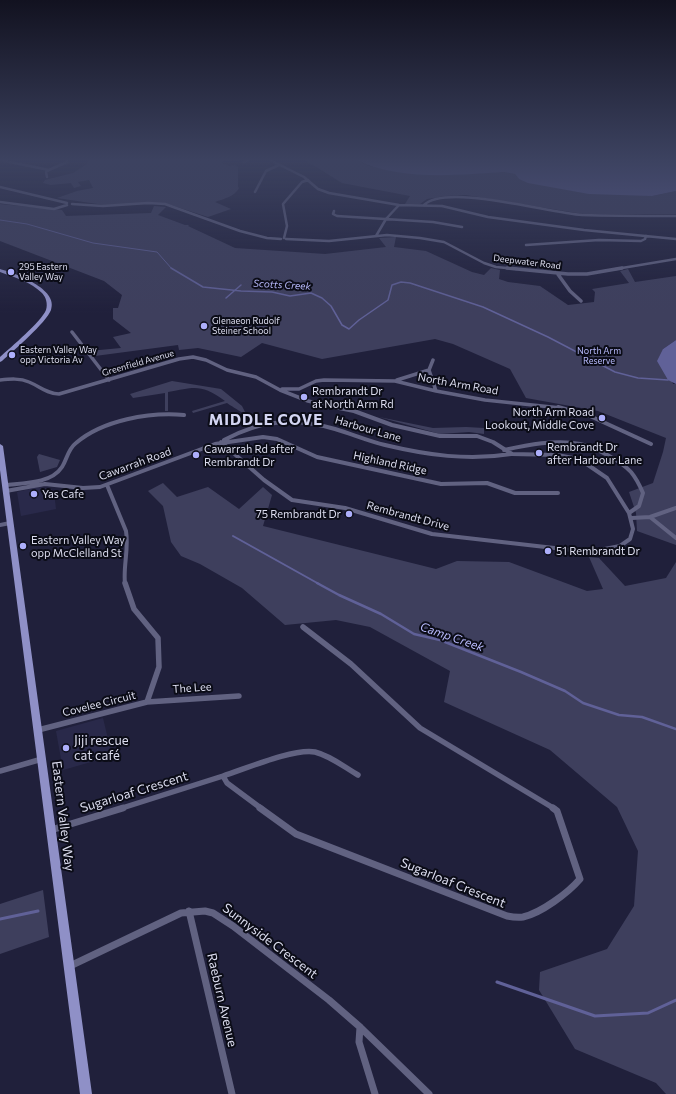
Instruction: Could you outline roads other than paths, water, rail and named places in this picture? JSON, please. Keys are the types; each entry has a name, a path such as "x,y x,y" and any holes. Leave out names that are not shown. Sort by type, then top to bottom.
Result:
{"main road":[{"path":"0,270 42,290 48,296 51,304 50,310 44,318 0,360"},
{"name":"Eastern Valley Way","path":"0,446 86,1094"}],"street":[{"name":"Deepwater Road","path":"186,211 216,221 248,235 324,242 396,235 439,241 490,265 510,269 587,274 676,259"},
{"path":"284,211 287,226 284,239"},
{"path":"334,211 333,214 337,216 434,222 462,227"},
{"path":"376,236 386,218 393,211"},
{"path":"464,211 509,220 584,230 676,239"},
{"path":"555,211 580,215 676,216"},
{"path":"526,245 590,241 641,241 645,239 646,236"},
{"path":"556,273 570,291 581,301"},
{"path":"72,332 109,380"},
{"name":"Greenfield Avenue","path":"0,380 27,381 44,392 54,394 64,393 174,361 193,357 206,360 233,372 256,377 280,390"},
{"path":"433,360 429,370 436,391"},
{"path":"395,381 429,370"},
{"name":"North Arm Road","path":"280,390 299,389 316,381 324,380 395,381 436,391 485,400 543,404 573,410 590,416 651,444"},
{"name":"Rembrandt Drive","path":"221,442 264,480 292,500 345,508 432,534 589,552 620,546 630,539 633,529 630,513 607,478 580,461 557,455 512,454 493,442 477,436 440,436 392,425 354,411 308,401 280,390"},
{"path":"5,488 53,476 61,471 70,450 74,445 84,437 99,430 126,421 148,416 168,413 184,415"},
{"name":"Harbour Lane","path":"221,442 253,428 269,423 279,422 329,427 384,445 430,454 474,457 512,454"},
{"name":"Highland Ridge","path":"221,442 255,437 270,438 282,441 317,457 441,484 487,483 515,493 558,493"},
{"name":"Cawarrah Road","path":"5,488 44,484 83,488 107,485 221,442"},
{"path":"504,450 517,446 571,443 590,447 625,467 631,472 637,481 643,493 639,506 630,513"},
{"name":"Covelee Circuit","path":"38,730 147,702 159,667 158,638 134,609 126,588 124,575 127,538 126,531 107,485"},
{"path":"632,518 650,517 676,508"},
{"path":"650,517 676,538"},
{"path":"0,525 10,523"},
{"name":"Sugarloaf Crescent","path":"51,830 223,776 227,783 296,834 507,916 517,918 527,916 561,896 576,885 580,879 578,871 554,808 420,728 351,664 303,627"},
{"name":"The Lee","path":"147,702 239,696"},
{"path":"223,776 305,752 312,752 331,759 358,775"},
{"path":"0,771 42,759"},
{"name":"Sunnyside Crescent","path":"69,966 172,916 189,911 205,911 213,913 329,1000 360,1027 429,1094"},
{"name":"Raeburn Avenue","path":"189,911 232,1094"},
{"path":"360,1027 359,1042 375,1094"}],"water":[{"path":"676,340 676,384 668,380 657,361 663,349"}],"waterway":[{"name":"Scotts Creek","path":"0,220 27,224 93,243 157,252 171,268"},
{"name":"Scotts Creek","path":"171,268 203,287 235,290"},
{"name":"Scotts Creek","path":"235,290 272,292 290,296 311,293 322,298 331,306 342,325 349,329 359,320 388,300 392,285 401,282 410,283 483,307 548,337 615,372 638,378 668,380"},
{"name":"Scotts Creek","path":"235,290 241,285"},
{"path":"226,298 235,290"},
{"name":"Camp Creek","path":"233,536 319,584"},
{"name":"Camp Creek","path":"317,583 339,595 381,614 414,634 440,640 521,672 565,691 583,703 619,715 642,717 676,729"},
{"path":"0,919 38,911"},
{"path":"497,982 595,1016 648,1013 676,1000"}],"place":[{"name":"295 Eastern Valley Way","path":"11,272"},
{"name":"Glenaeon Rudolf Steiner School","path":"204,326"},
{"name":"Eastern Valley Way opp Victoria Av","path":"12,355"},
{"name":"Rembrandt Dr at North Arm Rd","path":"304,397"},
{"name":"North Arm Road Lookout, Middle Cove","path":"602,418"},
{"name":"Rembrandt Dr after Harbour Lane","path":"539,453"},
{"name":"Cawarrah Rd after Rembrandt Dr","path":"196,455"},
{"name":"Yas Cafe","path":"34,494"},
{"name":"75 Rembrandt Dr","path":"349,514"},
{"name":"Eastern Valley Way opp McClelland St","path":"23,546"},
{"name":"51 Rembrandt Dr","path":"548,551"},
{"name":"Jiji rescue cat café","path":"66,748"}],"district":[{"name":"MIDDLE COVE","path":"266,420"}],"park label":[{"name":"North Arm Reserve","path":"599,356"}]}
